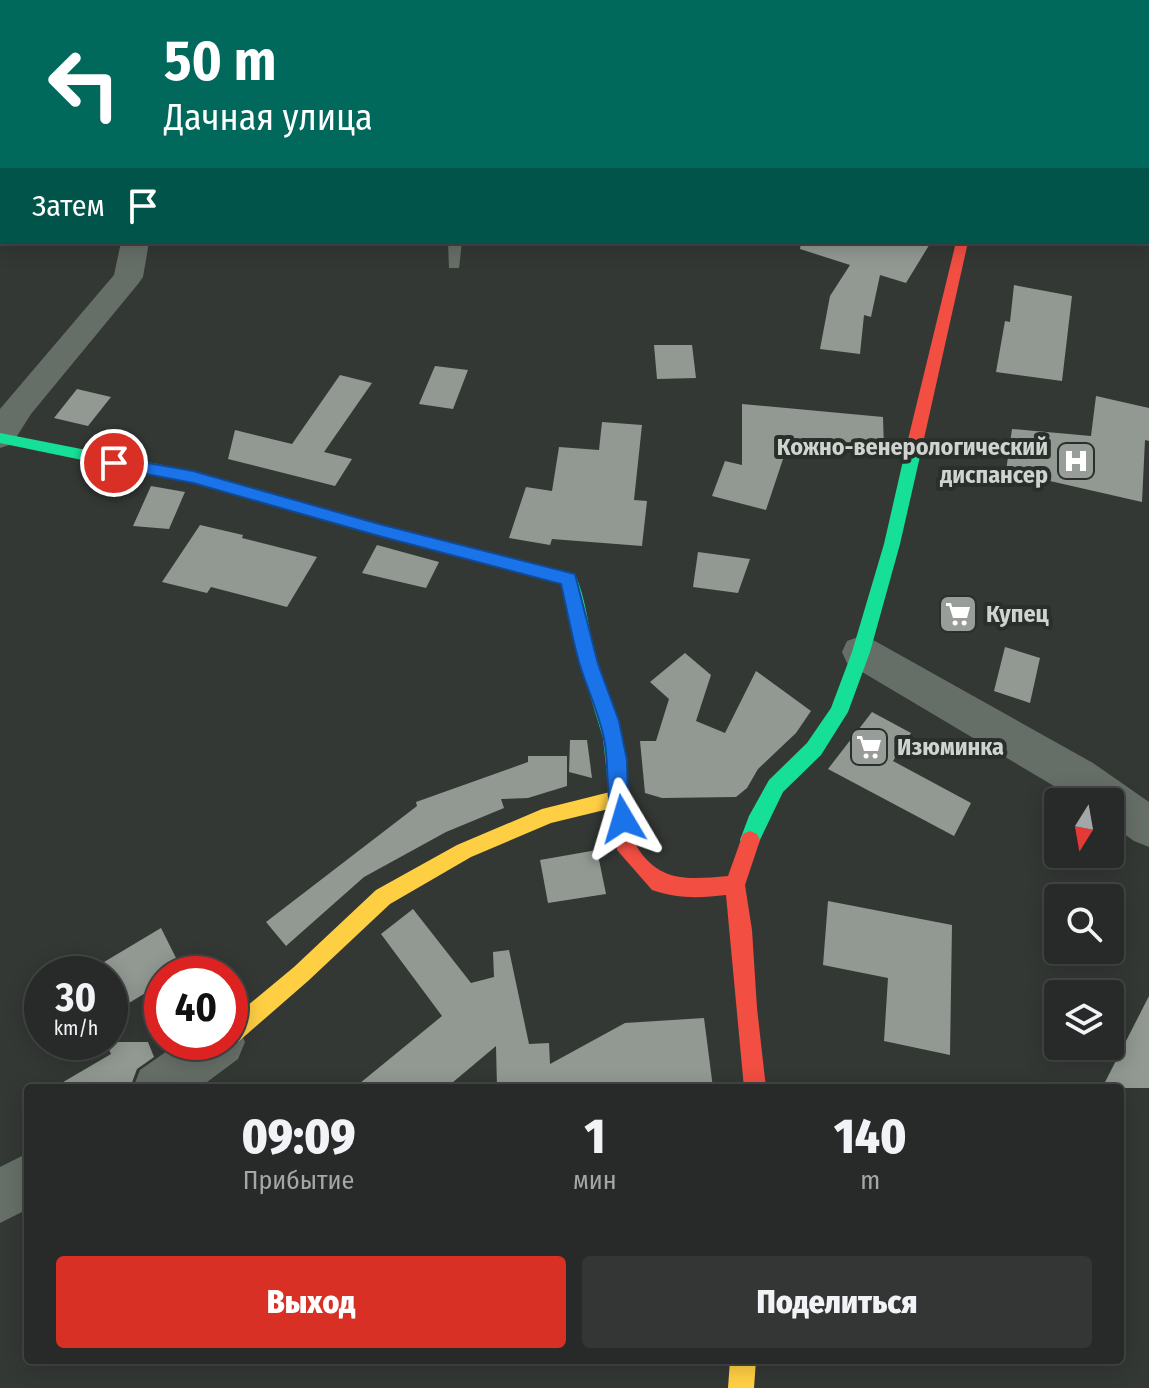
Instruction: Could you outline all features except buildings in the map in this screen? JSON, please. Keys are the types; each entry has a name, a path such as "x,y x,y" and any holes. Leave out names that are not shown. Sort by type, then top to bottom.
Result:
{"street":[{"path":"135,244 128,277 19,406 0,437 88,458 193,477 379,530 569,579 589,664 610,721 618,760 618,799 627,850 659,883 690,889 735,885"},
{"path":"755,1084 742,930 735,885 756,822 776,786 814,749 839,712 861,652 892,544 962,244"},
{"path":"861,652 1078,776 1149,827"},
{"path":"248,1019 383,897 464,851 549,815 618,799"},
{"path":"163,1084 196,1060"},
{"path":"0,1197 24,1182"},
{"path":"741,1388 743,1364"}],"lane":[{"path":"454,265 455,244"}],"traffic: fast":[{"path":"0,438 193,477 379,530 569,579 586,653 612,738 618,784"},
{"path":"750,840 756,822 776,786 814,749 839,712 861,652 892,544 913,452"}],"traffic: slow":[{"path":"248,1019 383,897 464,851 549,815 618,799"},
{"path":"741,1388 743,1364"}],"traffic: jam":[{"path":"913,452 962,244"},
{"path":"618,784 627,850 659,883 690,889 735,885"},
{"path":"750,840 735,885 742,930 755,1084"}],"place":[{"name":"Кожно-венерологический диспансер","path":"1076,461"},
{"name":"Купец","path":"958,614"},
{"name":"Изюминка","path":"869,747"}],"route":[{"path":"114,463 193,477 379,530 569,579 589,664 610,721 618,760 618,799 623,819"}]}
